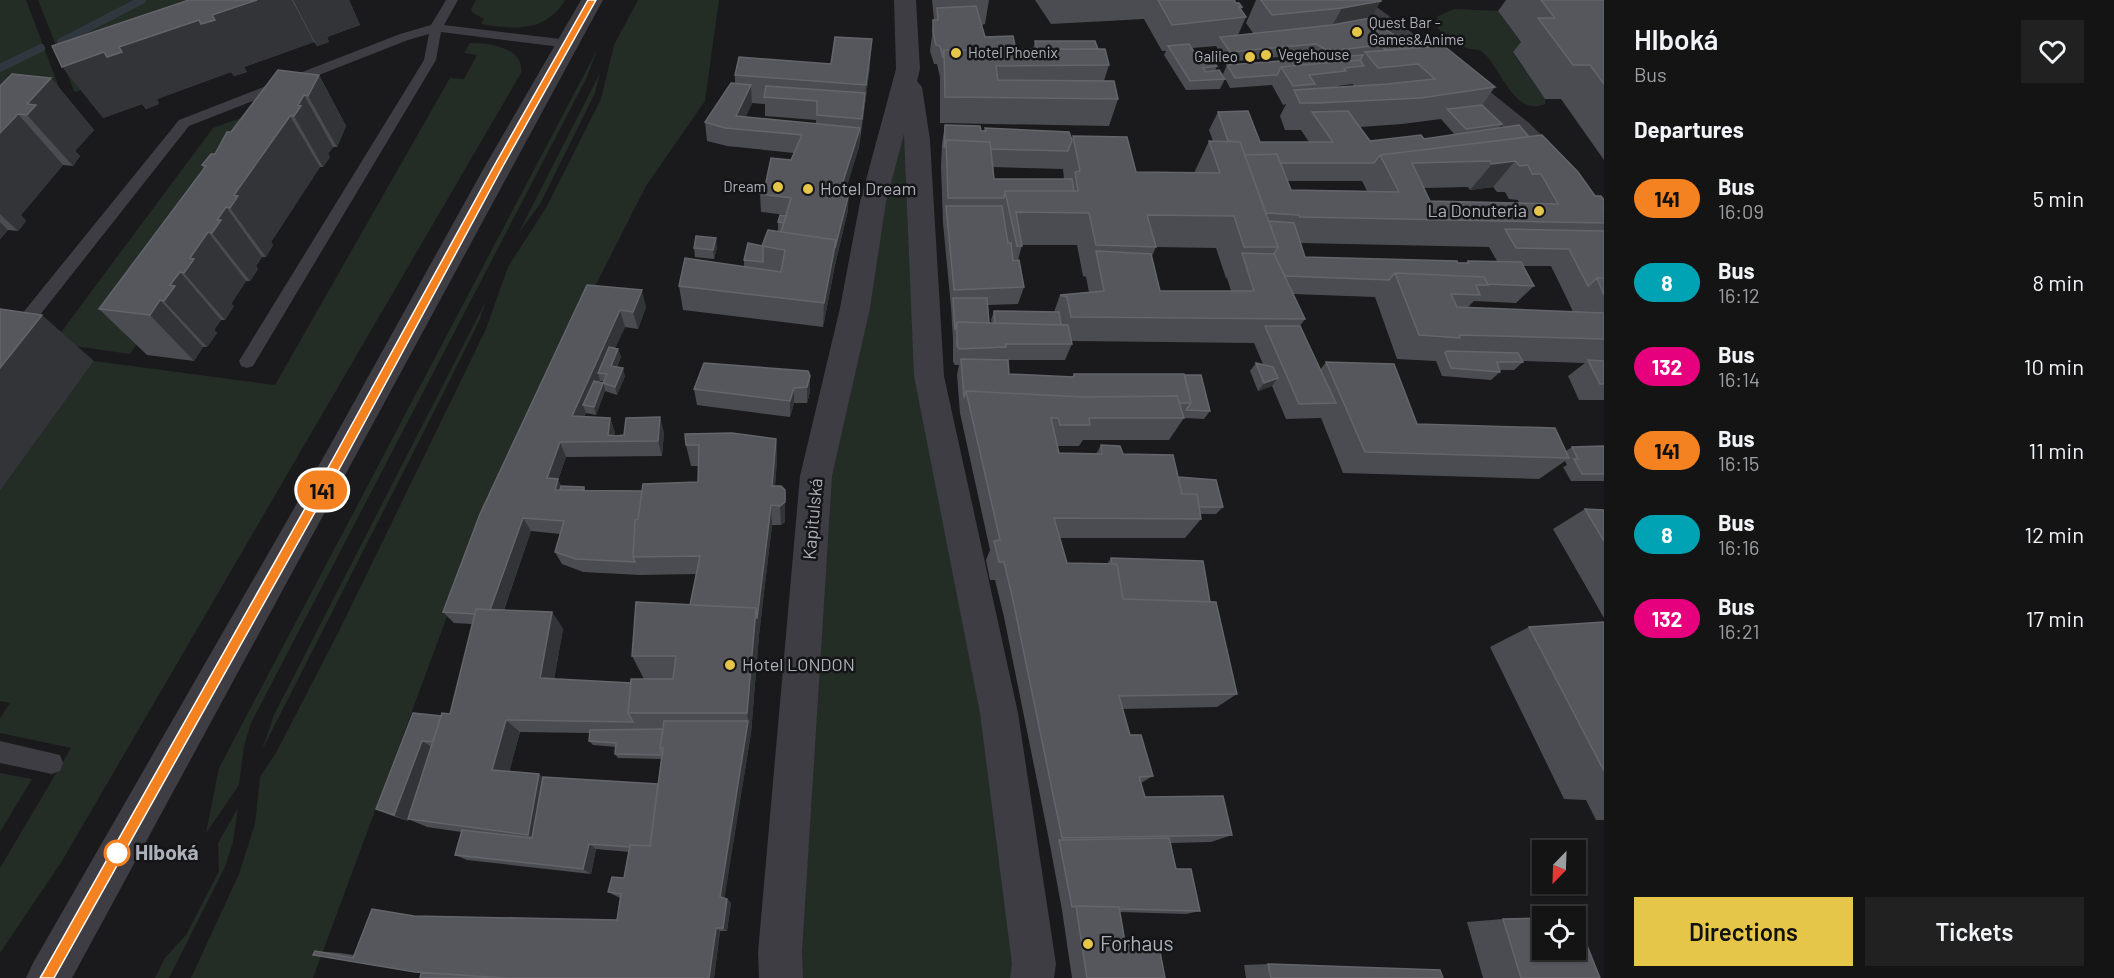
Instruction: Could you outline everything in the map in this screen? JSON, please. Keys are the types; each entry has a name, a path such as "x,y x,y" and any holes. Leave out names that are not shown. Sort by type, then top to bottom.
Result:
{"street":[{"path":"48,978 338,461 498,166 592,0"},
{"name":"Kapitulská","path":"905,0 908,69 917,140 929,376 999,713 1034,964 1032,978"},
{"path":"1352,0 1474,88 1523,130 1557,164 1604,225"},
{"name":"Kapitulská","path":"781,978 780,952 816,476 855,308 873,202 908,69"}],"lane":[{"path":"247,361 430,60 435,28 452,0"},
{"path":"0,353 184,123 404,37 435,28 569,44"},
{"path":"0,752 52,763"}],"shaded area":[{"path":"0,0 26,0 60,90 0,127"},
{"path":"38,0 245,0 77,92 74,91"},
{"path":"476,0 565,0 549,18 539,23 505,27 481,24 484,19 473,13 471,9"},
{"path":"638,0 719,0 705,101 646,186 553,369 481,525 313,978 191,978 239,874 255,824 260,777 277,751 339,631 486,329 508,267 547,206 601,99 614,45"},
{"path":"1454,9 1498,11 1528,52 1513,53 1545,99 1545,104 1534,106 1524,103 1508,88 1481,51 1469,49 1444,36 1436,23 1438,16"},
{"path":"470,43 496,45 512,52 521,64 521,73 62,861 0,953 0,868 71,748 0,733 0,718 10,703 0,701 0,491 94,361 275,385 450,78 464,79 477,55 464,53"},
{"path":"597,50 587,77 251,723 244,746 239,785 206,833 219,768"},
{"path":"908,69 930,381 1032,978 781,978 817,470"},
{"path":"600,73 595,93 540,204 518,234"},
{"path":"274,106 289,129 130,354 53,343 213,128"},
{"path":"486,301 479,321 443,394 262,750 274,715"},
{"path":"0,773 32,779 0,832"},
{"path":"238,808 233,842 225,867 169,978 155,978 165,958 186,935 219,871 218,843"}],"building":[{"path":"189,0 257,0 212,15 215,20 201,24 199,20 119,47 122,52 107,57 104,52 62,67 52,46"},
{"path":"1158,0 1234,0 1242,7 1239,7 1246,17 1172,25"},
{"path":"1261,0 1381,1 1342,8 1272,15"},
{"path":"1541,0 1604,0 1604,84 1590,65 1573,65 1538,18 1555,18"},
{"path":"976,6 985,37 1013,36 1016,50 944,50 943,58 940,46 936,45 933,32 933,20 938,20 937,8"},
{"path":"1370,18 1412,48 1386,50 1380,45 1338,50 1325,49 1316,44 1230,52 1220,37 1332,25"},
{"path":"835,37 872,39 866,85 735,75 739,57 831,64"},
{"path":"1035,41 1095,41 1098,49 1037,49"},
{"path":"1189,44 1200,61 1213,60 1217,66 1203,68 1206,72 1219,70 1225,79 1190,81 1168,46"},
{"path":"1444,46 1495,87 1421,98 1317,103 1300,103 1294,90 1435,79 1418,64 1378,68 1365,52"},
{"path":"1105,49 1109,65 996,66 998,80 1114,81 1118,99 945,97 944,50"},
{"path":"1363,55 1360,60 1281,67 1277,75 1235,78 1227,65"},
{"path":"1360,60 1364,66 1344,68 1346,71 1309,75 1315,84 1293,86 1281,67"},
{"path":"278,70 319,75 308,96 304,95 298,105 301,106 294,116 290,116 234,195 238,196 230,208 226,207 212,233 208,232 190,258 194,259 184,273 180,272 170,285 175,286 164,301 160,300 150,315 99,309 206,166 202,165 211,154 215,154 227,132 231,132"},
{"path":"12,74 51,78 27,104 36,105 27,115 18,114 0,133 0,86"},
{"path":"731,83 751,85 736,116 860,128 840,191 849,193 835,248 836,240 781,232 791,198 760,194 766,182 771,158 791,160 802,135 725,128 705,122"},
{"path":"766,86 865,93 862,119 817,115 817,101 764,97"},
{"path":"1482,105 1502,124 1466,129 1447,109"},
{"path":"1248,111 1260,142 1333,142 1312,112 1348,111 1370,141 1421,135 1424,139 1519,125 1529,137 1380,155 1374,163 1280,163 1277,154 1245,155 1240,142 1228,141 1218,112"},
{"path":"945,125 980,126 981,131 986,131 985,128 1069,132 1072,140 1068,151 991,149 990,142 946,140 944,148"},
{"path":"1542,135 1578,172 1595,196 1601,196 1604,200 1604,223 1300,217 1299,215 1266,213 1245,155 1277,154 1291,190 1399,192 1380,155","holes":["1490,161 1492,164 1515,161 1520,166 1528,165 1532,174 1541,174 1558,204 1430,201 1412,163"]},
{"path":"1073,136 1127,137 1136,172 1220,173 1209,141 1240,142 1278,247 1244,247 1234,216 1147,215 1156,247 1096,245 1089,213 1016,212 1022,246 1017,246 1005,191 1078,191 1075,172 1080,171"},
{"path":"946,140 990,142 994,179 1072,179 1074,191 1005,191 1004,198 948,198"},
{"path":"946,206 1002,206 1008,243 1011,243 1013,261 1019,260 1024,287 954,290"},
{"path":"780,215 786,216 784,223 778,222"},
{"path":"1269,221 1294,223 1305,257 1457,261 1458,263 1469,263 1468,261 1521,262 1534,286 1488,284 1484,277 1395,273 1389,280 1285,276 1274,254 1278,247"},
{"path":"1505,229 1604,231 1604,278 1597,278 1588,286 1569,249 1516,248"},
{"path":"768,230 836,240 824,303 679,286 685,258 781,272 785,250 762,246"},
{"path":"696,236 716,238 713,250 694,248"},
{"path":"748,243 763,246 763,262 744,260"},
{"path":"1096,251 1151,254 1160,291 1254,291 1242,253 1274,254 1305,319 1071,317 1067,297 1060,295 1104,291"},
{"path":"1395,273 1484,277 1488,285 1476,285 1480,295 1451,294 1457,307 1604,313 1604,339 1459,335 1460,338 1419,335"},
{"path":"1597,278 1604,278 1604,295"},
{"path":"587,285 642,290 633,312 620,310 572,416 610,418 608,435 616,436 624,435 626,418 660,417 658,441 560,442 547,478 558,479 555,490 642,491 638,519 635,520 633,557 635,562 576,559 555,552 564,521 523,518 490,610 476,609 475,614 443,612 480,514"},
{"path":"953,298 987,298 989,323 957,322 955,330"},
{"path":"0,309 42,315 0,368"},
{"path":"994,311 1059,312 1061,325 995,323"},
{"path":"957,322 1068,325 1072,344 1006,344 1006,347 959,349"},
{"path":"1265,326 1300,326 1336,403 1299,404"},
{"path":"609,347 618,349 611,366 623,368 615,387 603,383 607,374 598,373"},
{"path":"1447,351 1518,353 1523,362 1497,362 1500,372 1451,368 1445,353"},
{"path":"961,359 1008,360 1009,374 1074,377 1074,374 1184,374 1191,403 1179,403 1177,396 1083,397 966,391 964,398"},
{"path":"1588,360 1604,361 1604,384 1600,384"},
{"path":"1326,362 1394,364 1417,424 1555,428 1569,458 1365,452"},
{"path":"704,363 808,371 810,376 807,387 794,388 790,401 694,389"},
{"path":"1256,363 1273,367 1278,378 1264,383"},
{"path":"1185,375 1201,375 1210,411 1186,410 1191,403"},
{"path":"594,381 603,383 594,407 583,405"},
{"path":"966,391 1083,397 1177,396 1184,418 1089,418 1090,425 1060,425 1058,418 1051,418 1059,453 1102,454 1101,445 1120,446 1123,454 1173,455 1182,494 1197,494 1201,519 1054,518 1067,563 1117,564 1123,599 1216,602 1237,694 1119,696 1130,735 1141,735 1153,776 1139,777 1145,797 1223,796 1232,835 1062,838 1013,600 1004,562 999,562 994,541 1000,540"},
{"path":"732,433 776,439 772,486 781,486 785,490 785,502 780,506 771,505 757,619 756,608 690,605 700,556 633,557 635,520 638,519 643,484 698,482 699,445 686,445 685,434"},
{"path":"1604,446 1604,474 1582,474 1574,459 1578,459 1572,447"},
{"path":"1178,477 1216,480 1223,507 1199,507 1197,494 1182,494"},
{"path":"561,486 584,487 584,490 560,490"},
{"path":"1585,509 1604,510 1604,541"},
{"path":"1111,558 1203,561 1210,602 1123,599 1117,564 1112,564"},
{"path":"636,602 756,608 747,713 628,713 631,679 673,679 676,656 632,656"},
{"path":"476,609 552,612 540,678 631,683 628,713 633,722 506,720 492,770 539,774 528,835 408,819 442,713 450,714"},
{"path":"1604,622 1604,771 1529,627"},
{"path":"413,713 441,716 433,742 422,741 394,815 376,809"},
{"path":"664,721 748,721 720,897 727,899 723,928 716,928 709,978 506,978 415,972 313,955 315,951 353,958 372,909 414,916 617,920 621,894 608,892 612,877 624,878 630,845 650,846 663,748 660,748"},
{"path":"663,729 660,748 662,755 615,754 616,743 589,741 590,730"},
{"path":"543,777 658,784 650,846 589,844 583,869 455,855 462,830 532,838"},
{"path":"1169,838 1176,869 1191,869 1200,911 1072,907 1059,840"},
{"name":"Forhaus","path":"1076,906 1119,907 1125,942 1158,941 1165,978 1087,978"},
{"path":"1532,918 1532,960 1586,960 1586,943 1600,978 1521,978 1503,919"},
{"path":"1268,964 1440,970 1443,978 1271,978"},
{"path":"421,973 448,974 503,978 420,978"}],"waterway":[{"path":"61,42 142,0"},
{"path":"0,68 41,48"}],"bus line":[{"name":"141","path":"48,978 338,461 498,166 592,0"}],"place":[{"name":"Quest Bar - Games&Anime","path":"1357,32"},
{"name":"Hotel Phoenix","path":"956,53"},
{"name":"Vegehouse","path":"1266,55"},
{"name":"Galileo","path":"1250,57"},
{"name":"Dream","path":"778,187"},
{"name":"Hotel Dream","path":"808,189"},
{"name":"La Donuteria","path":"1539,211"},
{"name":"Hotel LONDON","path":"730,665"},
{"name":"Hlboká","path":"117,853"},
{"name":"Forhaus","path":"1088,944"}]}
